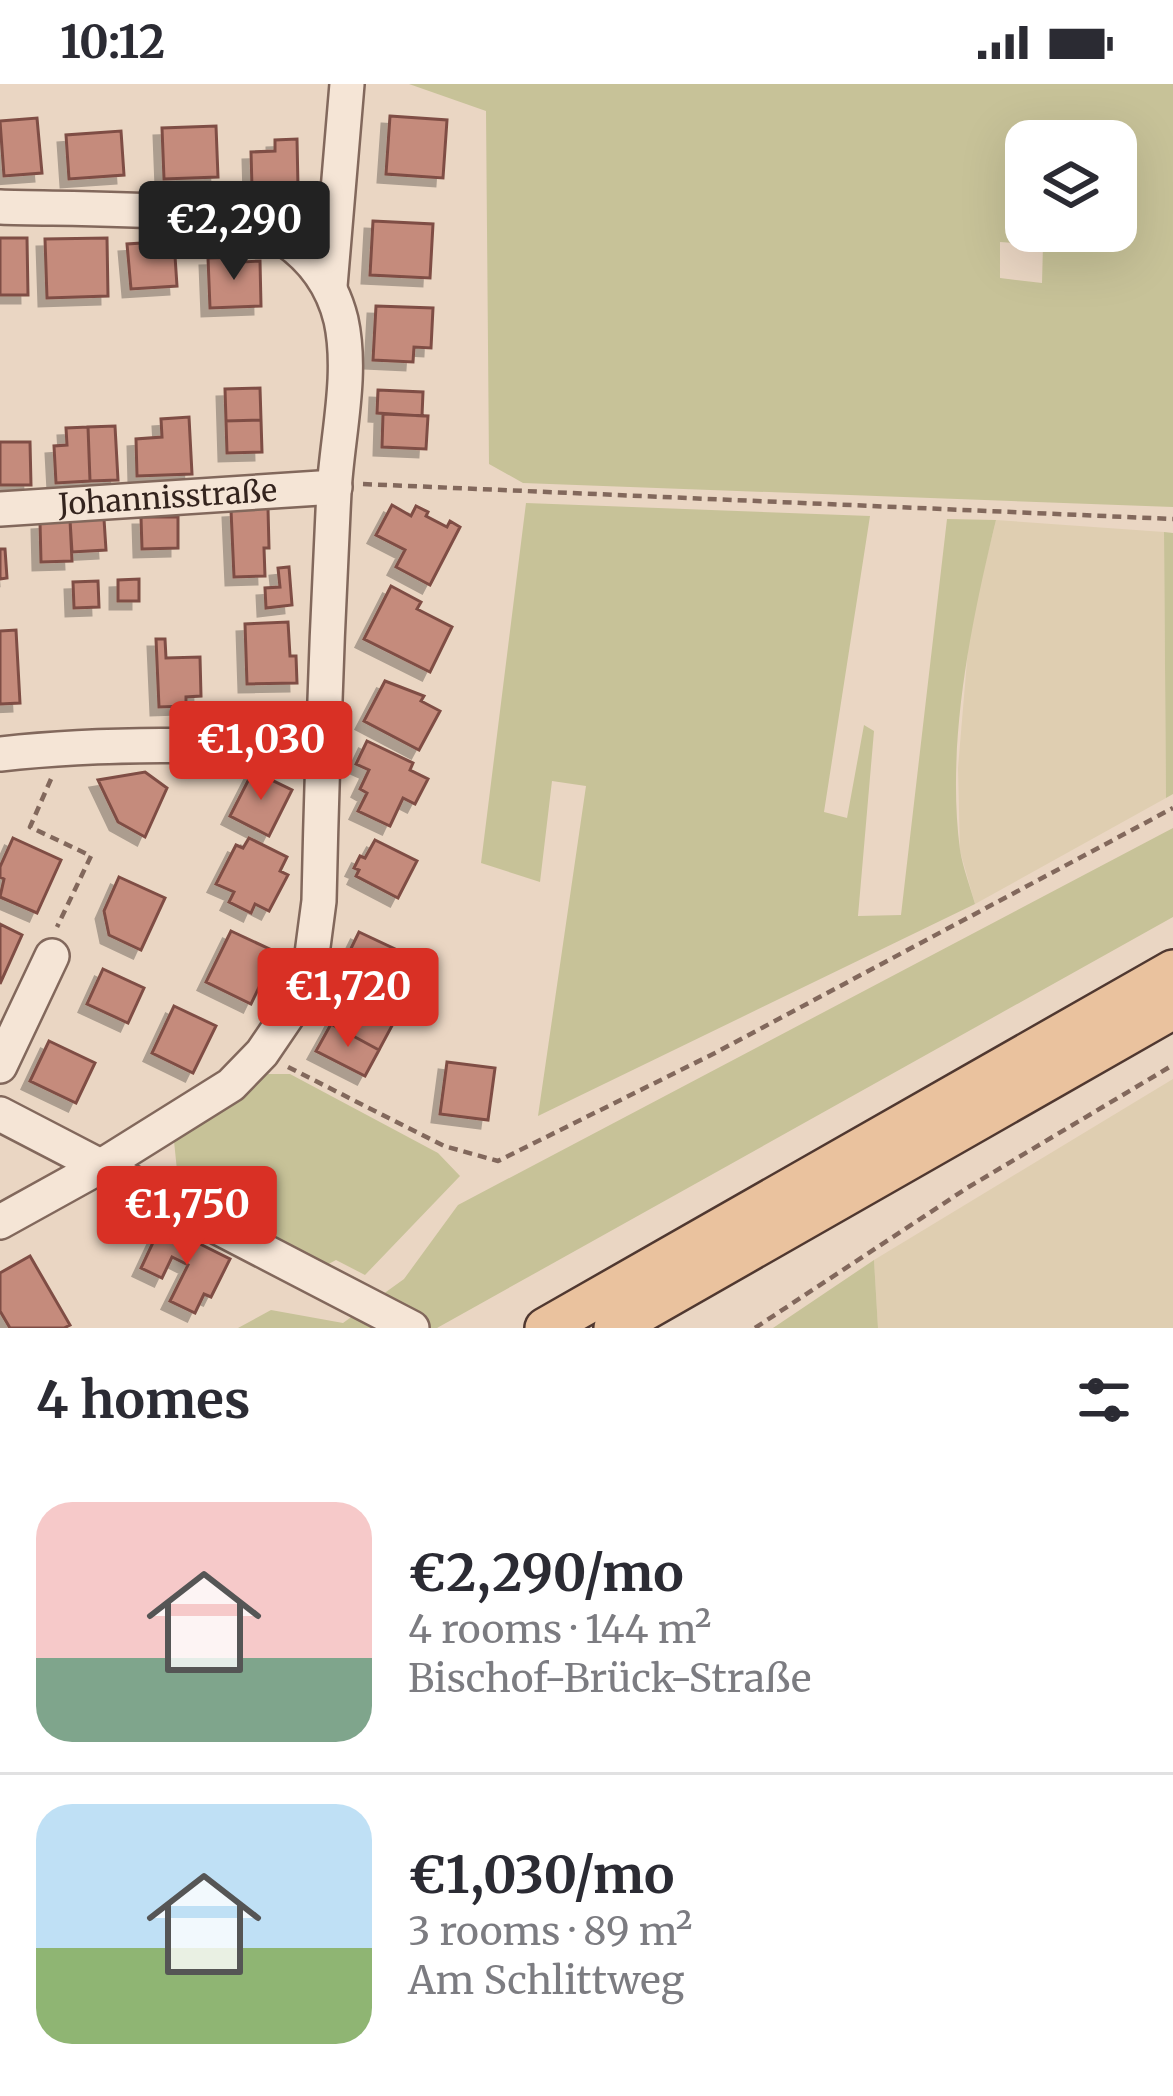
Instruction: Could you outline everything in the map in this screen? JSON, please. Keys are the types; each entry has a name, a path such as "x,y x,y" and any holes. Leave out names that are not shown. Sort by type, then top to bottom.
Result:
{"main road":[{"path":"545,1328 1173,970"},
{"path":"614,1328 1173,1010"}],"street":[{"path":"330,286 347,84"},
{"path":"0,208 224,217 274,232 307,255 330,286 342,323 344,382 335,487 319,901 312,954 298,1000 262,1053 231,1085 0,1222"},
{"name":"Johannisstraße","path":"0,509 335,487"},
{"path":"0,754 65,747 200,744 323,749"},
{"path":"0,1066 52,956"},
{"path":"0,1114 412,1328"}],"path":[{"path":"335,487 360,484 1173,519"},
{"path":"52,956 52,936 91,856 30,827 65,747"},
{"path":"262,1053 444,1146 498,1161 715,1053 1173,808"},
{"path":"755,1328 967,1188 1173,1065"}],"shaded area":[{"path":"409,84 1173,84 1173,507 523,483 489,464 486,111"},
{"path":"526,503 870,516 824,812 847,818 864,725 874,731 858,916 901,915 947,519 996,520 963,684 956,768 960,850 975,904 538,1116 586,786 552,781 540,882 481,863"},
{"path":"996,520 1164,532 1166,798 975,904 960,851 958,768 970,625"},
{"path":"1164,532 1173,533 1173,794 1166,798"},
{"path":"1173,828 1173,917 437,1328 238,1328 271,1310 343,1323 404,1279 458,1205"},
{"path":"268,1074 290,1074 438,1153 460,1176 365,1275 336,1260 323,1267 179,1190 174,1141"},
{"path":"1173,1079 1173,1328 878,1328 874,1260"},
{"path":"874,1260 878,1328 773,1328"}],"building":[{"path":"390,116 447,120 443,178 386,174"},
{"path":"37,118 42,173 4,176 0,121"},
{"path":"216,126 218,177 164,179 162,128"},
{"path":"121,131 124,175 69,179 66,135"},
{"path":"297,139 298,187 252,188 251,152 275,151 275,140"},
{"path":"373,221 433,224 430,278 370,275"},
{"path":"0,238 27,238 28,295 0,295"},
{"path":"107,238 108,296 47,298 45,239"},
{"path":"174,241 177,286 131,289 127,244"},
{"path":"241,257 242,262 260,261 261,306 210,308 208,258"},
{"path":"376,306 433,308 431,348 414,347 413,362 373,360"},
{"path":"260,388 261,420 226,421 225,389"},
{"path":"378,390 423,392 422,416 377,413"},
{"path":"383,414 428,416 426,449 382,447"},
{"path":"189,417 192,474 137,476 136,439 162,437 161,419"},
{"path":"261,420 262,452 227,453 226,421"},
{"path":"115,426 118,480 90,481 88,427"},
{"path":"88,427 90,481 56,483 54,446 67,445 66,428"},
{"path":"0,442 30,442 31,485 0,485"},
{"path":"392,505 411,516 416,506 447,527 450,521 460,527 430,585 396,567 405,550 376,535"},
{"path":"268,508 265,576 234,577 231,510"},
{"path":"141,517 178,517 178,548 142,549"},
{"path":"104,519 106,550 72,552 70,520"},
{"path":"70,520 72,561 41,562 40,522"},
{"path":"0,549 5,549 7,578 0,579"},
{"path":"289,567 292,605 266,608 265,588 280,587 278,568"},
{"path":"139,579 139,601 118,601 118,580"},
{"path":"98,581 99,607 74,608 73,582"},
{"path":"391,586 421,602 417,609 452,627 430,672 364,639"},
{"path":"288,622 297,683 247,684 245,624"},
{"path":"16,630 20,703 0,704 0,631"},
{"path":"156,639 165,639 166,658 200,657 201,696 186,697 186,706 159,707"},
{"path":"385,681 424,696 421,701 440,711 419,750 364,721"},
{"path":"367,741 413,763 410,770 428,779 415,804 403,798 390,826 358,811 367,793 360,789 369,770 356,764"},
{"path":"253,771 292,790 269,836 230,816"},
{"path":"145,772 167,788 145,837 118,822 98,780"},
{"path":"13,838 61,860 37,913 0,897 4,879 0,867"},
{"path":"249,838 287,857 280,871 288,875 269,911 255,904 251,913 229,902 234,892 216,884 236,845 243,848"},
{"path":"375,840 417,861 398,898 356,876 360,856 365,858"},
{"path":"119,877 165,898 141,950 109,935 104,911"},
{"path":"0,924 22,935 0,984"},
{"path":"231,931 276,952 251,1004 206,982"},
{"path":"359,932 395,949 373,994 337,977"},
{"path":"103,969 144,988 128,1023 87,1004"},
{"path":"345,997 394,1022 379,1050 331,1024"},
{"path":"174,1006 216,1026 193,1073 152,1053"},
{"path":"331,1024 379,1050 365,1076 316,1051"},
{"path":"49,1041 95,1063 76,1103 30,1081"},
{"path":"447,1062 495,1068 488,1120 440,1114"},
{"path":"170,1229 230,1259 211,1297 204,1294 195,1313 170,1301 188,1265 172,1257 162,1278 141,1268 156,1236 165,1240"},
{"path":"30,1256 70,1325 10,1328 0,1311 0,1273"}]}
